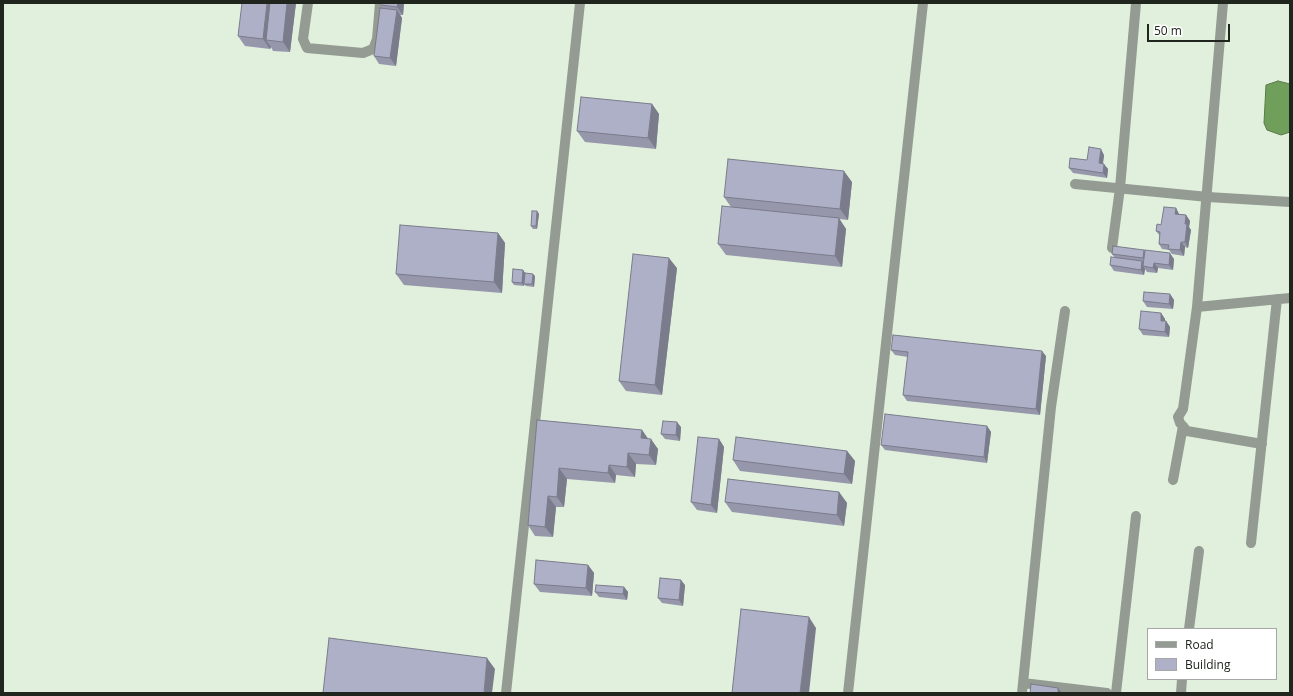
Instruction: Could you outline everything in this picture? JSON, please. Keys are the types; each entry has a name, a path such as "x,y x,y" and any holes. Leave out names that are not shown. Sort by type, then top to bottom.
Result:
{"street":[{"path":"308,3 303,38 307,48 363,52 372,49 377,39 380,3"},
{"path":"506,693 580,3"},
{"path":"848,693 923,3"},
{"path":"1112,248 1120,188 1136,3"},
{"path":"1223,3 1208,197 1197,307 1182,409 1178,417 1187,431 1262,444"},
{"path":"1075,184 1208,197 1282,203 1290,202"},
{"path":"1197,307 1290,298"},
{"path":"1251,543 1277,299"},
{"path":"1065,311 1051,407 1022,688 1107,693"},
{"path":"1173,480 1183,426"},
{"path":"1116,693 1136,516"},
{"path":"1189,628 1199,551"},
{"path":"1181,693 1182,680"}],"shaded area":[{"path":"1278,81 1290,84 1290,132 1281,135 1267,130 1264,123 1266,85"}],"building":[{"path":"242,3 267,3 263,39 238,36"},
{"path":"270,3 287,3 283,42 266,40"},
{"path":"381,3 398,3 397,7 381,5"},
{"path":"380,8 397,10 390,58 374,56"},
{"path":"581,97 652,104 648,138 577,131"},
{"path":"1089,147 1101,149 1099,163 1104,164 1103,173 1069,168 1070,158 1087,160"},
{"path":"728,159 844,171 840,209 724,197"},
{"path":"722,206 839,218 835,256 718,244"},
{"path":"1164,207 1176,208 1175,214 1186,215 1185,224 1187,224 1185,242 1181,242 1180,250 1168,249 1169,245 1159,244 1160,232 1156,231 1157,224 1161,225"},
{"path":"532,211 537,211 536,226 531,226"},
{"path":"400,225 498,233 494,282 396,274"},
{"path":"1113,246 1144,250 1143,258 1112,254"},
{"path":"1145,250 1170,253 1169,265 1154,263 1153,268 1143,266"},
{"path":"633,254 669,258 655,385 619,381"},
{"path":"1111,257 1142,261 1141,270 1110,265"},
{"path":"513,269 523,270 522,283 512,282"},
{"path":"525,273 533,274 532,284 524,284"},
{"path":"1144,292 1170,294 1169,304 1143,301"},
{"path":"1141,311 1161,313 1161,321 1166,321 1165,332 1139,329"},
{"path":"893,335 1042,351 1036,409 903,395 908,352 891,350"},
{"path":"885,414 987,426 984,457 881,445"},
{"path":"537,420 642,430 641,438 651,439 649,455 628,453 627,467 609,465 608,473 559,468 557,497 548,496 545,527 528,525"},
{"path":"663,421 677,422 676,435 661,434"},
{"path":"698,437 719,439 711,505 691,502"},
{"path":"736,437 847,451 844,474 733,460"},
{"path":"728,479 839,492 837,515 725,502"},
{"path":"536,560 588,565 586,588 534,584"},
{"path":"660,578 681,580 679,600 658,598"},
{"path":"596,585 624,587 623,594 595,592"},
{"path":"741,609 809,617 800,693 732,693"},
{"path":"329,638 487,658 484,693 323,693"},
{"path":"1031,684 1058,688 1058,693 1030,693"}]}
